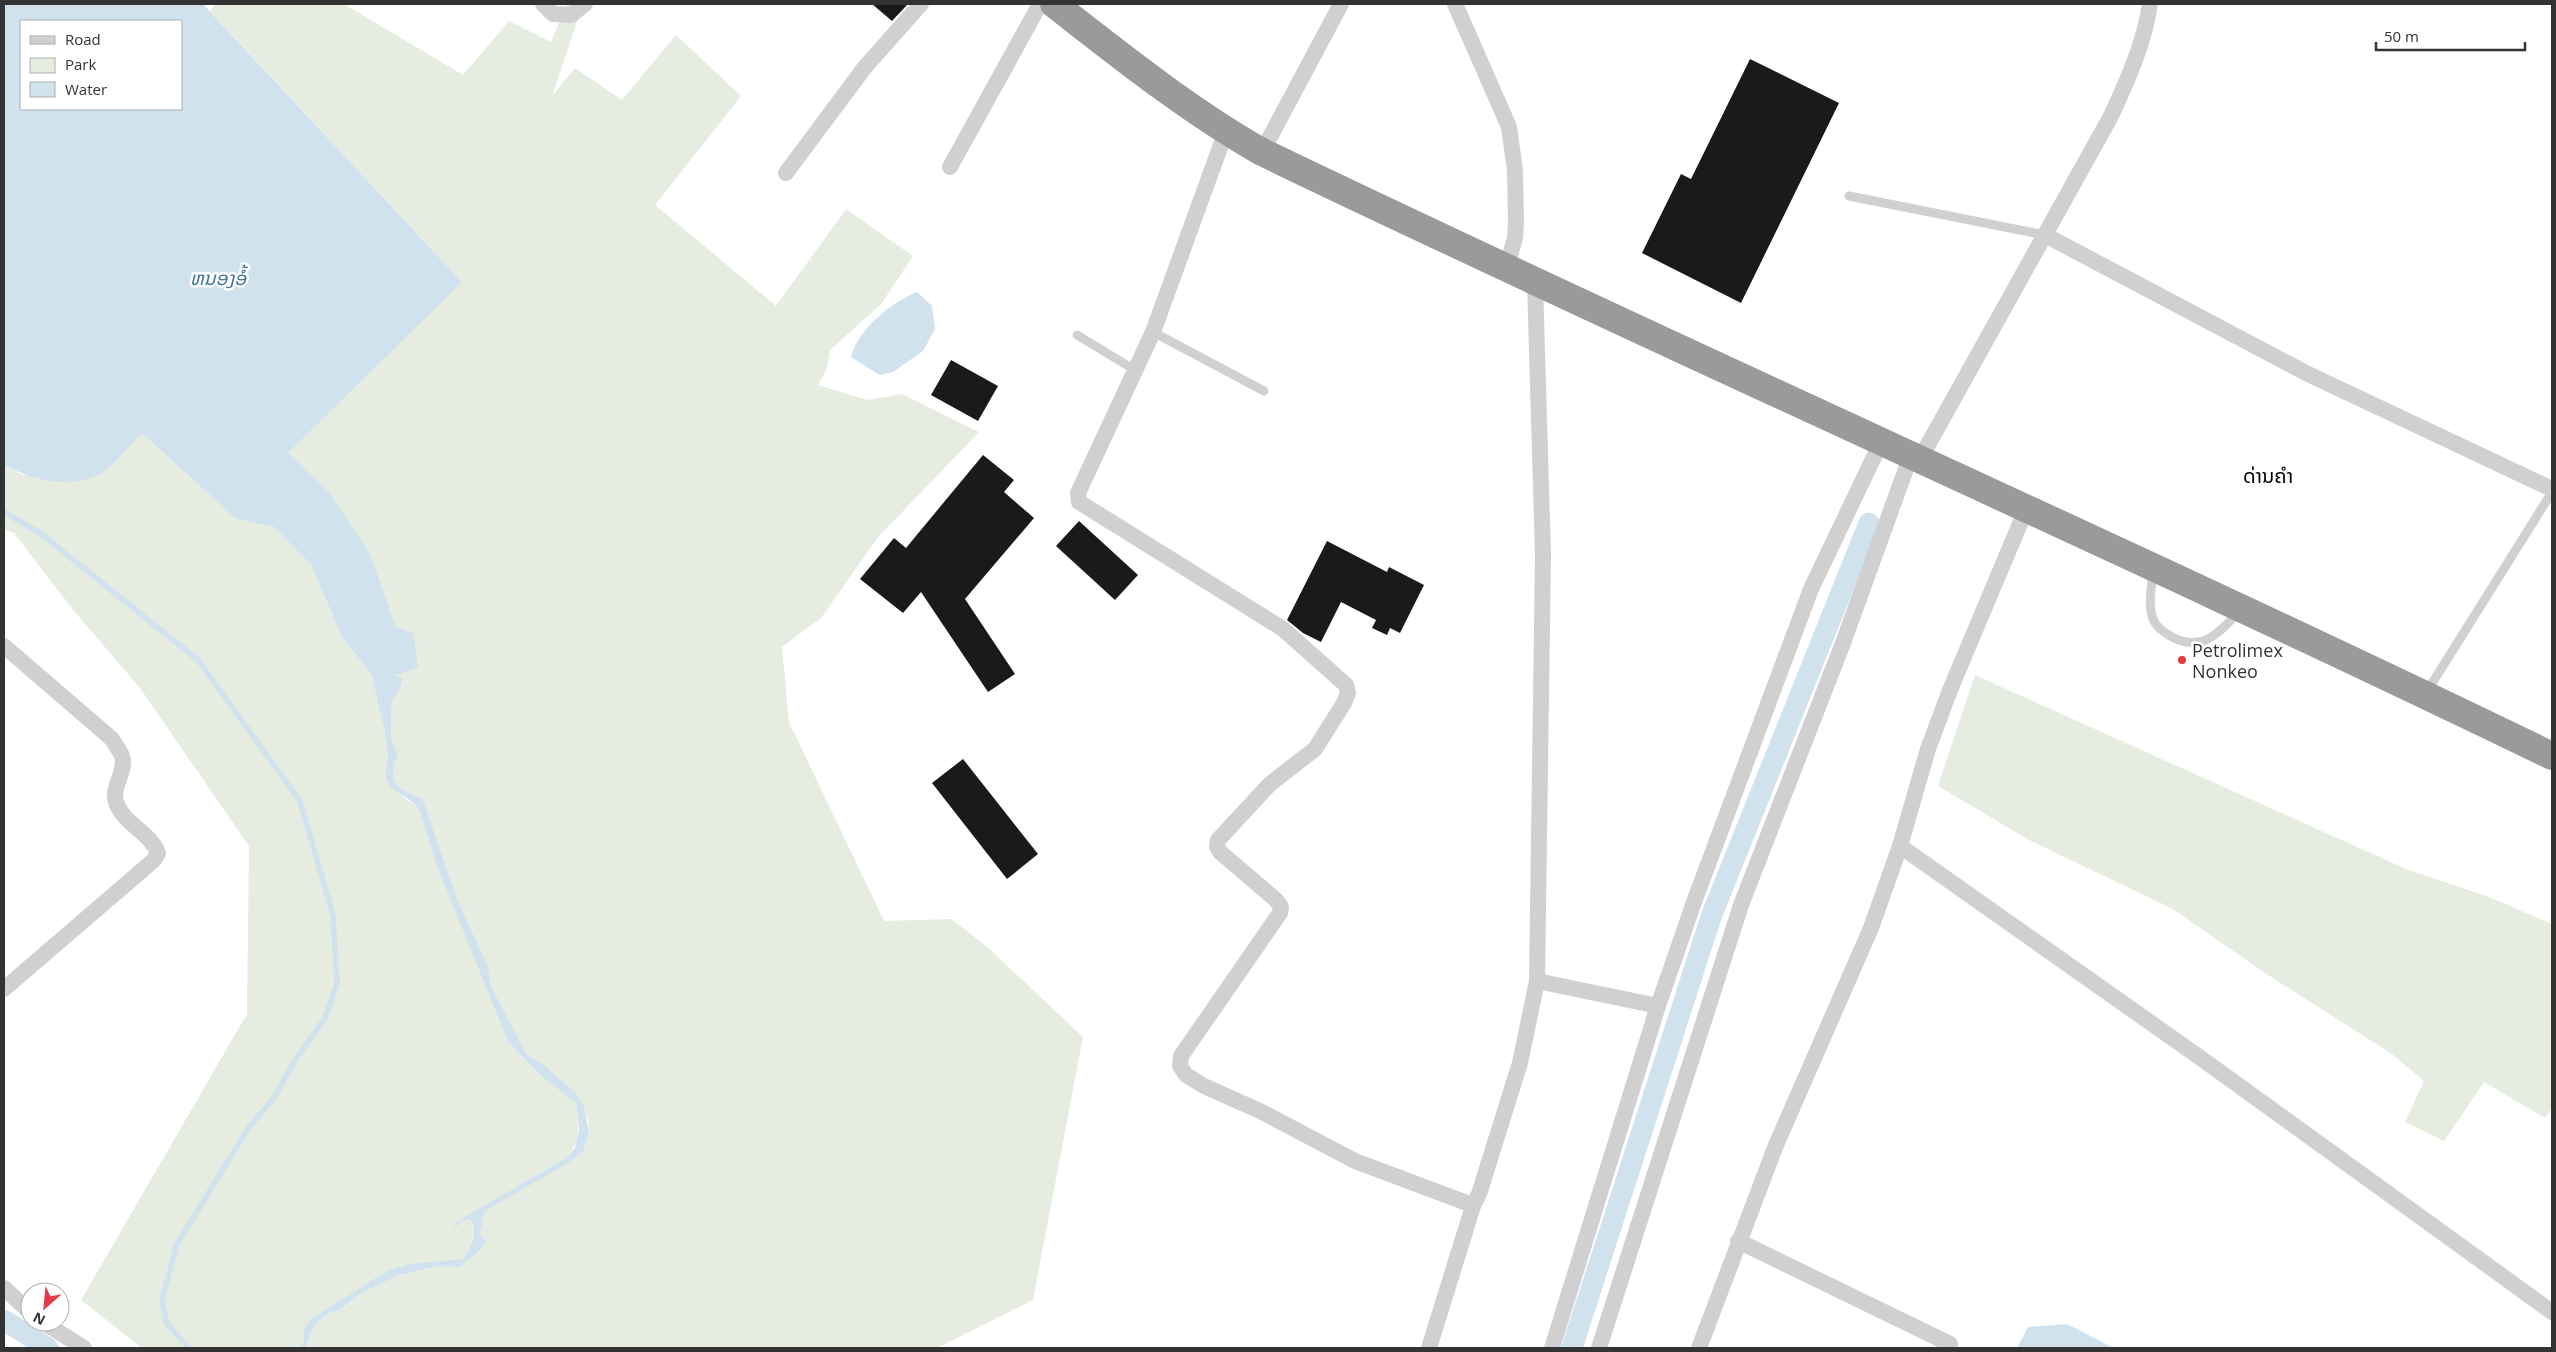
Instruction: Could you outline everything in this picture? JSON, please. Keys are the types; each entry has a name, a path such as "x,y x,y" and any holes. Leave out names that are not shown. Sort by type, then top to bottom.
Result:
{"highway":[{"path":"1054,4 1134,66 1226,131 1262,152 1535,283 2154,566 2552,756"}],"street":[{"path":"543,4 553,14 571,15 585,4"},
{"path":"786,173 865,67 921,4"},
{"path":"950,167 1040,4"},
{"path":"1262,152 1341,4"},
{"path":"1454,4 1509,127 1515,170 1516,223 1515,238 1506,269"},
{"path":"1599,1348 1741,905 1916,457 2045,235 2111,116 2131,73 2146,33 2150,4"},
{"path":"1226,131 1153,332 1078,493 1079,502 1283,629 1346,685 1348,693 1344,703 1315,749 1270,784 1218,840 1217,846 1220,852 1276,900 1281,907 1280,913 1181,1056 1180,1066 1186,1075 1204,1086 1260,1111 1355,1161 1466,1203 1474,1203"},
{"path":"2045,235 2308,374 2552,490"},
{"path":"1429,1348 1474,1203 1480,1194 1520,1063 1536,981 1543,554 1535,283"},
{"path":"1552,1348 1658,1006 1768,700 1811,589 1882,440"},
{"path":"1699,1348 1776,1145 1871,928 1900,846 1928,750 1950,690 2027,508"},
{"path":"4,646 112,739 123,757 121,771 114,788 116,802 120,811 154,843 158,853 154,860 4,990"},
{"path":"1900,846 2147,1019 2552,1312"},
{"path":"1536,981 1658,1006"},
{"path":"1738,1241 1950,1344"},
{"path":"4,1288 20,1303"},
{"path":"59,1332 84,1348"}],"lane":[{"path":"1849,196 2045,235"},
{"path":"1153,332 1264,391"},
{"path":"1077,335 1136,370"},
{"path":"2425,694 2552,490"},
{"path":"2154,566 2151,602 2154,622 2173,637 2187,644 2200,642 2216,635 2243,608"}],"green space":[{"path":"215,4 344,4 463,75 509,21 551,42 566,5 583,4 552,96 575,68 622,100 676,35 741,96 655,205 776,306 846,209 913,256 881,304 830,350 827,368 818,385 867,400 902,394 979,432 879,536 821,618 782,647 789,722 884,921 951,919 985,945 1083,1037 1033,1300 937,1348 305,1348 315,1324 329,1313 343,1309 358,1295 399,1275 441,1266 459,1266 478,1252 489,1238 484,1240 480,1234 485,1211 584,1150 589,1133 588,1119 575,1092 544,1065 527,1055 491,986 488,966 457,899 423,799 401,788 394,779 398,755 391,737 392,699 400,689 403,679 393,676 396,627 370,553 330,493 287,453 462,282 210,11"},
{"path":"142,433 236,519 274,527 311,565 342,637 371,674 384,728 388,757 385,774 405,799 415,804 420,813 438,869 508,1042 541,1076 576,1103 577,1139 566,1158 456,1222 470,1219 472,1224 473,1235 471,1244 463,1259 387,1271 304,1328 304,1341 299,1348 142,1348 81,1300 247,1014 249,846 140,688 74,611 14,533 4,529 4,465 23,475 101,473"},
{"path":"1975,675 2406,869 2489,897 2552,924 2552,1108 2545,1118 2484,1082 2444,1141 2405,1122 2424,1081 2392,1054 2265,973 2173,909 2029,840 1938,786"}],"water":[{"name":"ຫນອງອໍ້","path":"4,4 203,4 462,282 288,453 330,493 370,553 396,627 413,633 418,668 394,675 403,678 400,689 392,700 391,737 398,755 394,779 401,788 423,799 457,899 488,966 491,986 527,1055 544,1065 575,1092 584,1106 589,1133 584,1150 573,1160 485,1211 480,1234 484,1240 490,1236 478,1252 459,1267 441,1266 399,1275 358,1295 342,1309 329,1313 315,1324 305,1348 299,1348 304,1341 304,1328 312,1318 387,1271 410,1264 463,1259 473,1239 474,1229 470,1219 464,1220 454,1228 456,1222 566,1158 575,1148 579,1129 576,1103 541,1076 508,1042 438,869 420,813 415,804 390,787 385,774 388,757 384,728 371,674 342,637 311,565 274,527 236,519 142,433 111,466 100,474 88,479 64,482 51,481 39,479 4,465"},
{"path":"917,292 932,306 935,329 923,351 893,372 880,375 851,357 860,337 877,318 897,303"},
{"path":"2067,1324 2114,1348 2017,1348 2028,1327"}],"building":[{"path":"872,4 908,4 892,21"},
{"path":"1750,59 1839,103 1741,303 1642,253 1681,174 1691,179"},
{"path":"951,360 998,386 978,421 931,395"},
{"path":"983,455 1014,480 1004,492 1034,518 965,599 1015,674 988,692 921,592 903,613 860,579 894,538 906,548"},
{"path":"1079,521 1138,575 1115,600 1056,546"},
{"path":"1327,541 1387,572 1389,567 1424,585 1400,633 1390,628 1387,635 1372,628 1376,620 1341,602 1321,642 1303,633 1287,620"},
{"path":"963,759 1038,854 1007,879 932,783"}],"waterway":[{"path":"4,512 40,533 198,660 300,801 333,915 337,984 325,1018 296,1059 273,1099 249,1127 177,1244 162,1300 167,1324 189,1348"},
{"path":"1572,1348 1711,917 1869,523"},
{"path":"4,1320 48,1348"}],"place":[{"name":"Petrolimex Nonkeo","path":"2182,660"}],"district":[{"name":"ດ່ານຄໍາ","path":"2268,475"}]}
